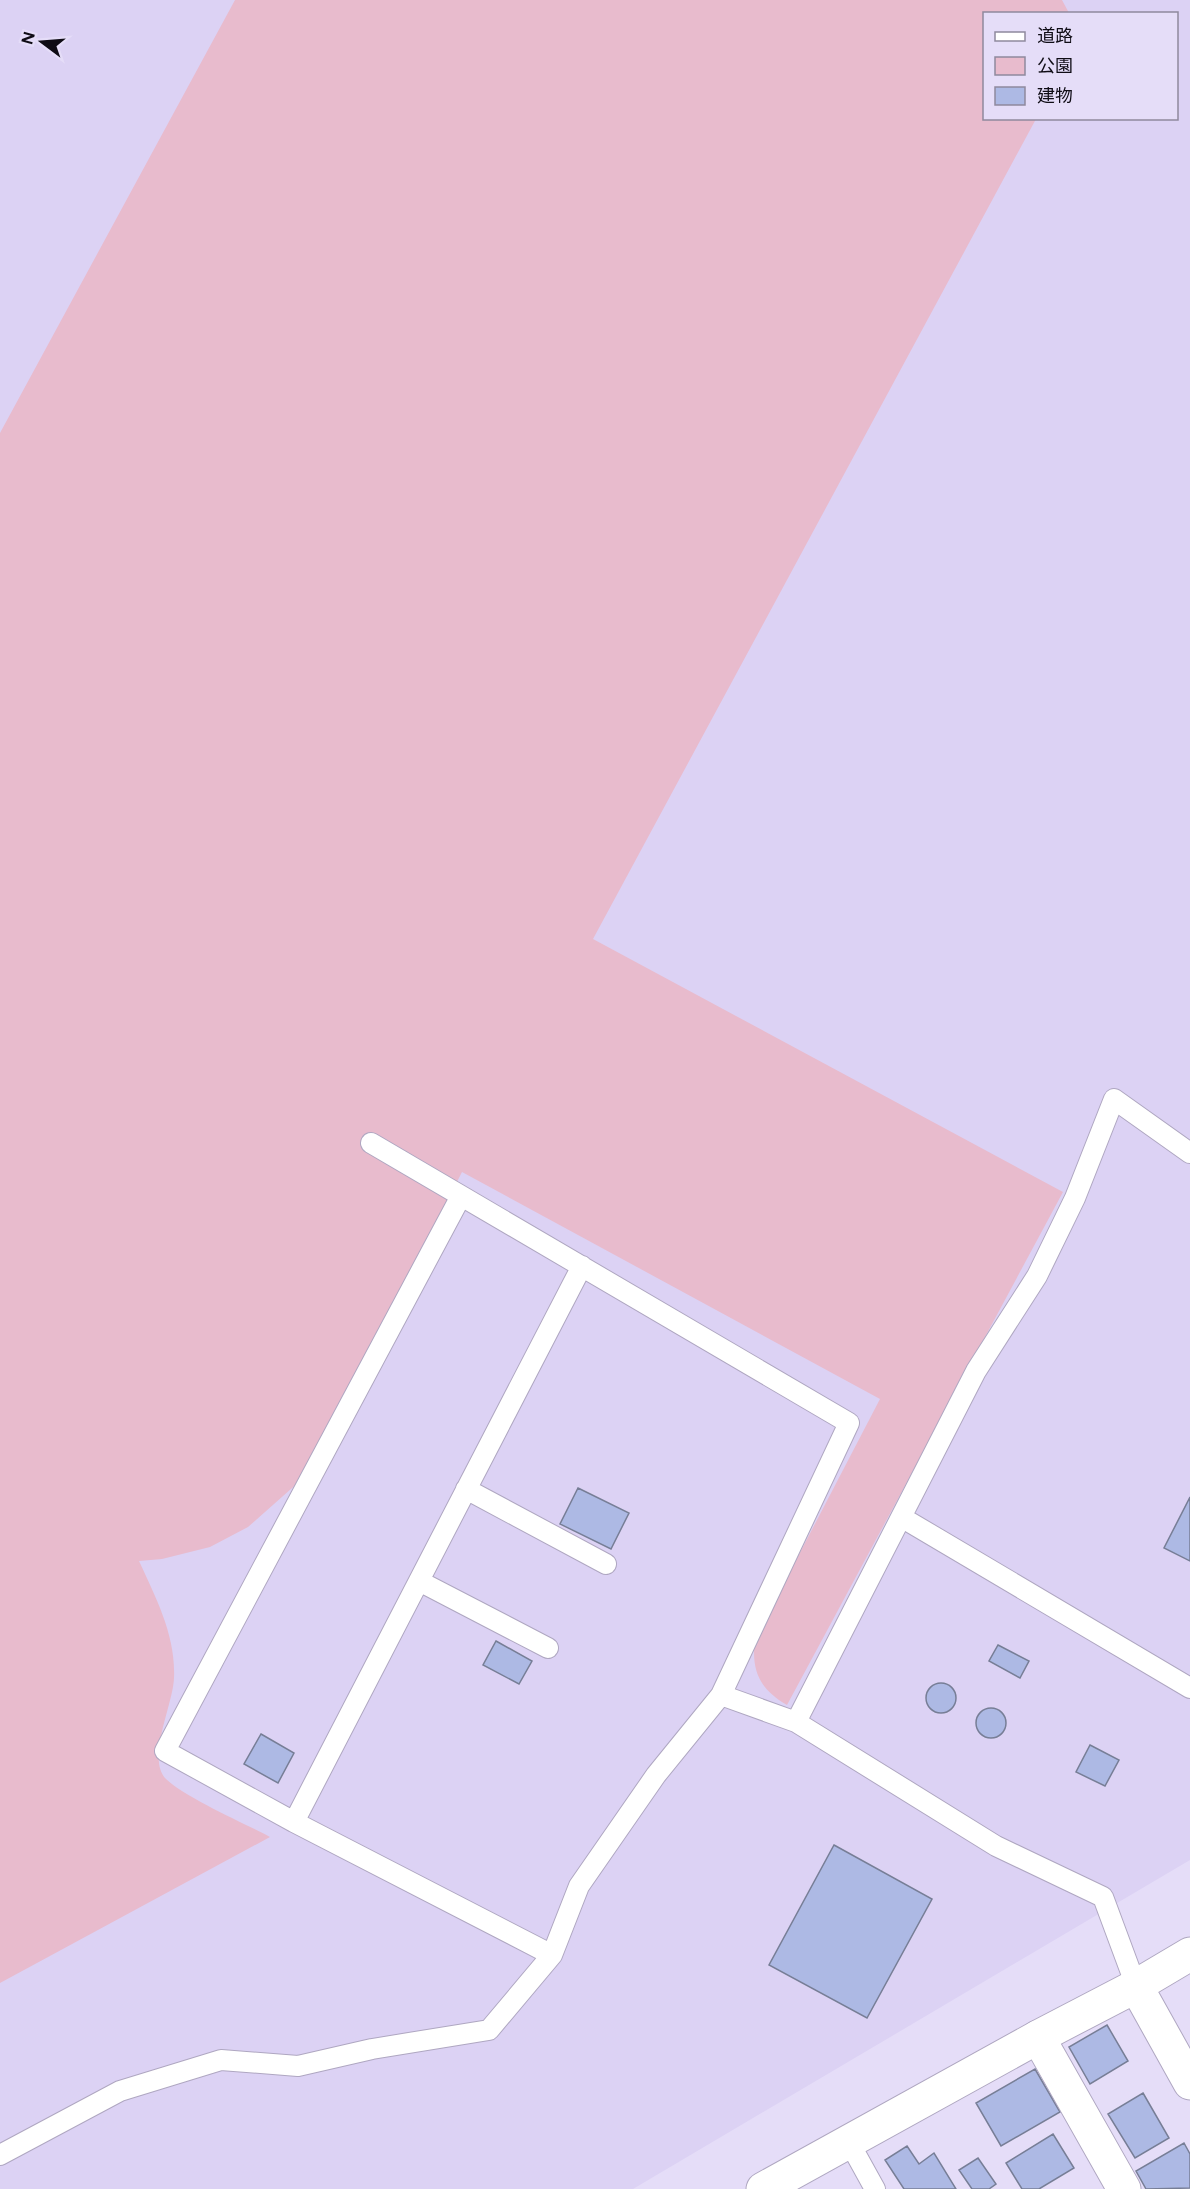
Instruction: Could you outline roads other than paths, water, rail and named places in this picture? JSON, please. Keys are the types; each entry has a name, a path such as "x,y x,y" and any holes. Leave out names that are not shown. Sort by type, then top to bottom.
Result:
{"street":[{"path":"763,2189 1038,2037 1136,1986 1190,1954"},
{"path":"1136,1986 1190,2083"},
{"path":"1038,2037 1124,2189"}],"lane":[{"path":"796,1722 976,1371 1037,1276 1076,1198 1114,1099 1190,1153"},
{"path":"0,2156 120,2091 222,2060 298,2066 372,2049 489,2030 552,1955 579,1886 656,1775 721,1695 849,1423 371,1143"},
{"path":"461,1196 165,1751 294,1822 552,1955"},
{"path":"294,1822 582,1266"},
{"path":"466,1489 606,1564"},
{"path":"901,1517 1190,1688"},
{"path":"419,1581 548,1648"},
{"path":"721,1695 796,1722 996,1846 1103,1897 1136,1986"},
{"path":"849,2142 875,2189"}]}
